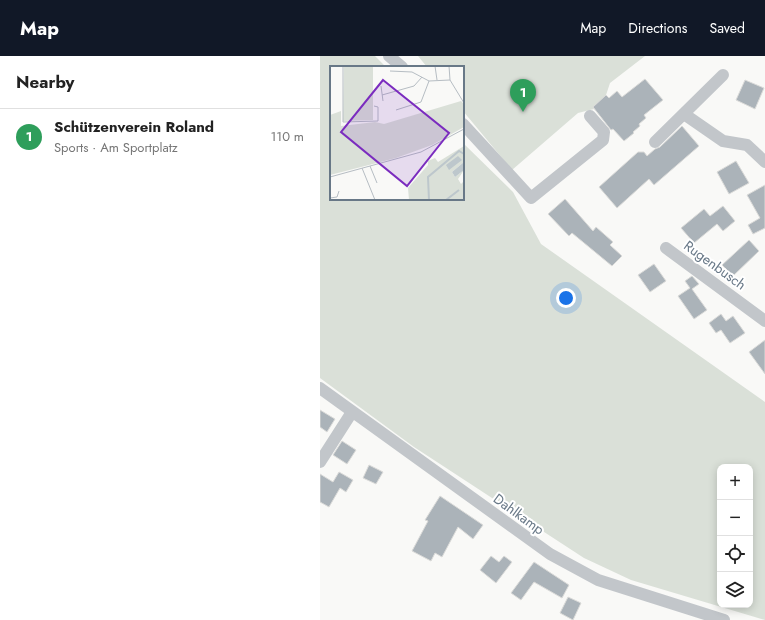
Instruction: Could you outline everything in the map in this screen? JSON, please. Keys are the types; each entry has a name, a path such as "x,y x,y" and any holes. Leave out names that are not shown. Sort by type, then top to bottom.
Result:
{"street":[{"path":"389,56 401,66"},
{"path":"655,142 723,75"},
{"path":"684,114 724,141 747,145 765,162"},
{"path":"464,125 531,198 603,140 604,132 590,116"},
{"name":"Rugenbusch","path":"666,248 765,321"},
{"name":"Dahlkamp","path":"320,389 550,554 598,580 724,620"},
{"path":"320,462 352,412"}],"shaded area":[{"path":"320,56 375,56 385,66 330,66 330,200 464,200 464,144 513,192 541,244 765,402 765,620 725,608 753,608 753,464 717,464 717,606 631,580 584,558 414,447 320,378"},
{"path":"418,56 645,56 610,83 606,95 593,107 594,109 578,113 512,170 464,112 464,66 426,66"}],"building":[{"path":"645,79 663,100 644,115 646,118 639,124 640,126 624,141 613,129 611,130 593,107 606,95 609,98 617,91 622,97"},
{"path":"745,80 764,88 755,109 736,100"},
{"path":"682,126 699,146 654,185 649,179 617,208 599,187 638,152 644,152 647,156 655,149 660,147"},
{"path":"736,161 749,183 729,194 717,172"},
{"path":"765,185 765,228 753,234 748,225 760,218 747,195"},
{"path":"565,199 593,231 596,227 613,242 610,245 622,256 612,266 572,233 569,236 548,214"},
{"path":"723,206 735,221 723,231 717,224 694,243 681,228 704,209 710,216"},
{"path":"749,240 759,251 733,276 722,265"},
{"path":"654,264 666,281 650,292 638,275"},
{"path":"692,276 699,284 692,289 707,310 694,319 678,296 690,288 685,281"},
{"path":"721,314 726,321 733,316 745,333 730,343 721,330 716,333 709,323"},
{"path":"765,340 765,374 749,352"},
{"path":"320,410 335,419 327,432 320,427"},
{"path":"342,441 356,450 347,464 333,455"},
{"path":"369,465 383,472 376,484 363,478"},
{"path":"339,472 353,480 346,492 340,488 329,507 320,502 320,474 333,482"},
{"path":"440,496 483,525 473,539 458,527 442,557 435,553 431,561 412,551 428,521 425,520"},
{"path":"491,556 499,562 504,556 512,562 496,583 480,570"},
{"path":"534,562 569,585 562,598 534,582 521,600 511,593"},
{"path":"568,597 581,603 573,620 560,613"}],"place":[{"name":"Schützenverein Roland","path":"523,112"}]}
